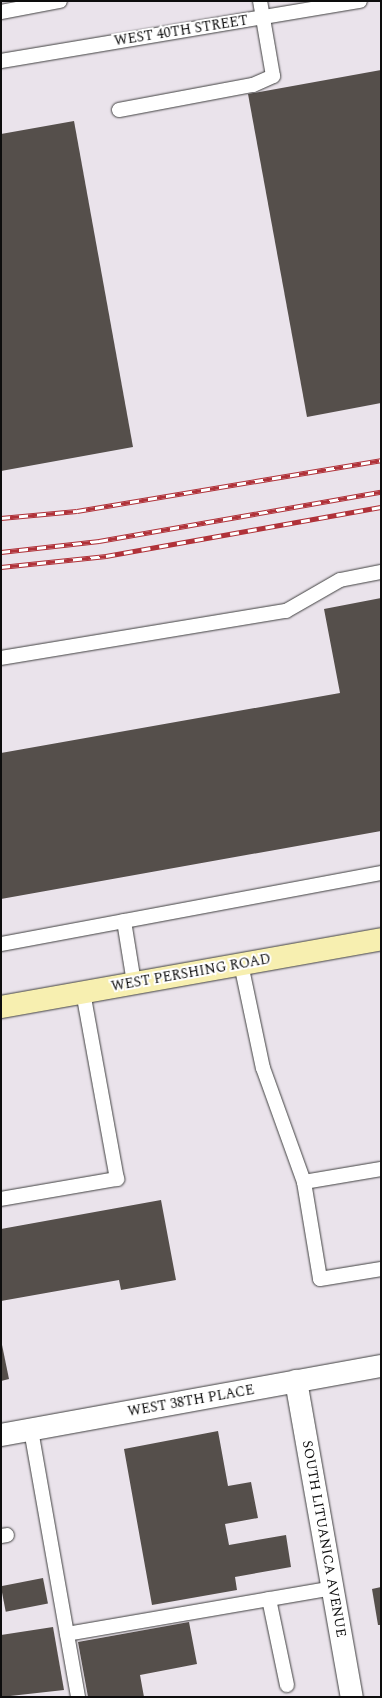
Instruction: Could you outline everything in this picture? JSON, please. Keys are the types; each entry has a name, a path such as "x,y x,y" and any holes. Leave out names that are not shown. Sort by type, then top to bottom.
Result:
{"main road":[{"name":"WEST PERSHING ROAD","path":"1,1007 381,939"}],"street":[{"name":"WEST 38TH PLACE","path":"1,1435 381,1366"},
{"name":"SOUTH LITUANICA AVENUE","path":"296,1381 352,1697"}],"lane":[{"path":"1,12 60,1"},
{"path":"119,110 253,85 273,76 260,1"},
{"name":"WEST 40TH STREET","path":"1,61 360,1"},
{"path":"1,658 286,611 340,580 381,572"},
{"path":"1,944 381,872"},
{"path":"124,921 134,983"},
{"path":"241,964 263,1068 304,1182 320,1279 381,1269"},
{"path":"1,1199 117,1179 83,992"},
{"path":"304,1182 381,1169"},
{"path":"31,1430 78,1697"},
{"path":"67,1634 333,1588"},
{"path":"270,1599 287,1685"}],"shaded area":[{"path":"1,1 381,1 381,1697 1,1697"}],"building":[{"path":"381,70 381,403 307,417 248,94"},
{"path":"74,121 133,447 1,471 1,134"},
{"path":"381,598 381,831 1,899 1,753 340,693 324,609"},
{"path":"161,1200 176,1280 121,1290 119,1280 1,1301 1,1229"},
{"path":"1,1340 9,1379 1,1381"},
{"path":"218,1431 228,1486 251,1482 258,1518 225,1524 229,1545 286,1535 291,1567 235,1577 237,1590 152,1605 124,1449"},
{"path":"43,1578 48,1604 6,1612 1,1586"},
{"path":"381,1587 381,1625 378,1625 372,1589"},
{"path":"189,1622 197,1664 140,1675 144,1697 88,1697 78,1642"},
{"path":"53,1627 64,1690 1,1697 1,1635"}],"railway":[{"path":"1,518 77,511 381,460"},
{"path":"1,552 99,541 381,492"},
{"path":"1,567 106,556 381,507"}]}
